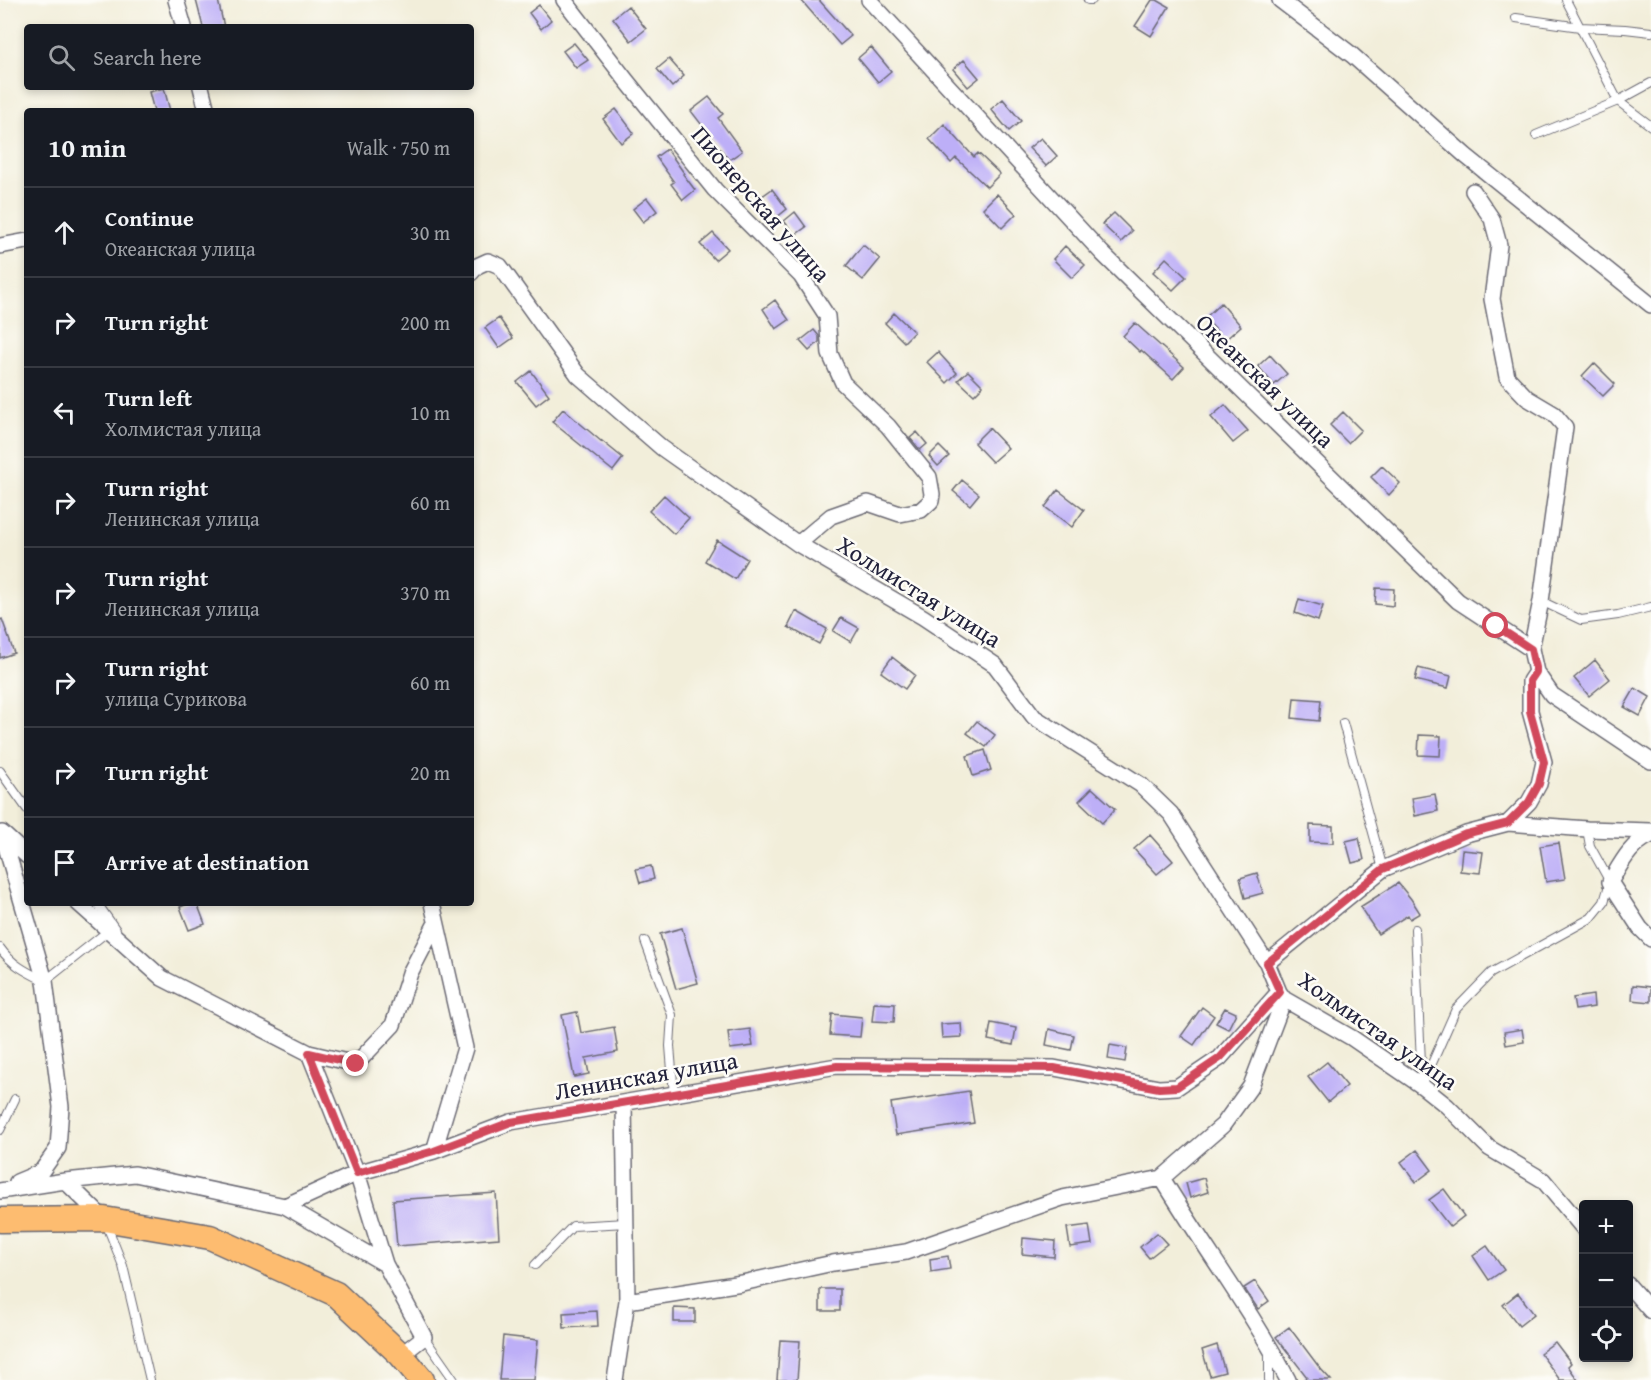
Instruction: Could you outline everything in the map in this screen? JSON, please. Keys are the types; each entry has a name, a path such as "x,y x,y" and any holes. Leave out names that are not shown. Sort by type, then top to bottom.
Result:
{"main road":[{"path":"0,1220 104,1219 210,1237 336,1294 401,1355 422,1380"}],"street":[{"path":"176,0 183,24"},
{"name":"Пионерская улица","path":"564,0 715,190 801,276 827,316 830,354 843,383 888,426 929,477 931,501 921,510 900,514 868,503 831,516 798,544"},
{"name":"Океанская улица","path":"869,0 1102,253 1458,601 1531,649"},
{"path":"1280,0 1352,55 1466,156 1651,305"},
{"path":"202,90 206,108"},
{"path":"1473,191 1492,219 1499,245 1492,299 1507,377 1527,398 1554,414 1565,427 1541,601 1531,649 1536,672 1552,695 1651,762"},
{"path":"0,246 24,242"},
{"name":"Холмистая улица","path":"474,270 488,261 500,266 578,375 662,448 798,544 923,617 995,665 1034,717 1142,785 1171,814 1267,963 1282,995 1352,1038 1422,1086 1447,1106 1489,1148 1543,1180 1579,1223"},
{"path":"1508,823 1529,802 1539,784 1544,762 1530,711 1530,681 1536,672"},
{"path":"1267,963 1383,869 1466,834 1508,823 1651,833"},
{"path":"1,832 24,853"},
{"path":"0,1190 41,1172 58,1148 61,1107 45,981 1,832"},
{"path":"1651,833 1629,851 1610,882 1640,928 1651,939"},
{"path":"81,906 162,978 309,1053 356,1064 393,1025 410,974 436,923"},
{"path":"433,906 465,1048 434,1151"},
{"path":"627,1301 742,1283 833,1263 906,1252 1062,1198 1162,1178 1223,1125 1251,1086 1282,995"},
{"name":"Ленинская улица","path":"285,1206 357,1173 434,1151 511,1122 837,1066 1054,1068 1159,1088 1177,1087 1220,1058 1282,995"},
{"path":"309,1053 357,1173 385,1264 423,1337 401,1355"},
{"path":"615,1380 627,1301 624,1103"},
{"path":"0,1190 135,1174 285,1206 385,1264"},
{"path":"1162,1178 1269,1344 1288,1380"},
{"path":"65,1181 104,1219"},
{"path":"1633,1290 1651,1311"}],"lane":[{"path":"1566,0 1618,101 1651,126"},
{"path":"1516,18 1580,27 1651,32"},
{"path":"1536,135 1618,101 1651,83"},
{"path":"1541,601 1581,620 1618,615 1651,607"},
{"path":"1343,723 1383,869"},
{"path":"0,771 24,805"},
{"path":"1422,1086 1456,1009 1491,973 1591,918 1604,902 1610,882 1590,846 1587,829"},
{"path":"99,906 129,948"},
{"path":"1415,928 1422,1086"},
{"path":"0,948 6,957 26,972 45,981 108,931"},
{"path":"645,941 672,1015 670,1046 674,1095"},
{"path":"0,1130 15,1100"},
{"path":"104,1219 123,1266 150,1380"},
{"path":"534,1265 573,1226 626,1224"},
{"path":"423,1337 454,1380"},
{"path":"1269,1344 1269,1380"}],"building":[{"path":"196,0 218,0 223,24 202,24"},
{"path":"801,0 819,0 851,36 840,45"},
{"path":"1152,0 1157,0 1169,7 1151,36 1135,26"},
{"path":"539,5 551,20 541,29 529,13"},
{"path":"628,6 646,29 631,41 613,18"},
{"path":"574,43 588,60 576,68 563,51"},
{"path":"871,47 891,71 878,82 858,58"},
{"path":"669,59 684,76 672,87 657,69"},
{"path":"964,60 979,78 968,87 953,69"},
{"path":"165,90 169,108 153,108 149,92"},
{"path":"709,97 723,114 718,118 742,151 729,160 691,111"},
{"path":"1003,99 1021,121 1009,131 991,109"},
{"path":"616,109 634,133 621,143 603,119"},
{"path":"944,124 974,157 978,153 1000,174 987,187 956,158 951,163 929,139"},
{"path":"1041,138 1057,156 1046,166 1029,148"},
{"path":"667,149 695,190 683,200 671,184 674,182 656,157"},
{"path":"772,189 787,209 776,218 761,197"},
{"path":"997,194 1016,214 1002,228 983,208"},
{"path":"647,198 657,211 643,222 633,209"},
{"path":"795,212 806,227 795,235 784,221"},
{"path":"1114,213 1132,231 1121,242 1102,224"},
{"path":"713,233 728,249 715,260 700,244"},
{"path":"863,245 880,259 863,280 846,266"},
{"path":"1065,246 1085,265 1072,278 1053,259"},
{"path":"1166,258 1186,277 1173,290 1153,272"},
{"path":"775,300 789,320 776,329 763,309"},
{"path":"1221,303 1241,326 1225,340 1205,318"},
{"path":"894,313 914,332 904,342 885,323"},
{"path":"499,318 513,338 499,348 485,328"},
{"path":"1135,323 1184,367 1173,379 1123,336"},
{"path":"814,330 819,336 819,342 809,351 800,341"},
{"path":"938,352 957,373 947,383 927,362"},
{"path":"1270,355 1287,374 1274,385 1258,366"},
{"path":"1594,363 1615,384 1603,396 1582,376"},
{"path":"531,371 549,395 536,405 517,382"},
{"path":"968,371 983,386 974,395 958,380"},
{"path":"1225,405 1248,431 1233,443 1211,417"},
{"path":"563,409 623,458 613,471 552,422"},
{"path":"1343,412 1361,430 1348,443 1330,425"},
{"path":"989,428 1008,448 992,462 974,443"},
{"path":"917,432 927,444 920,450 910,438"},
{"path":"939,446 949,456 938,466 929,456"},
{"path":"1382,466 1400,483 1389,495 1371,477"},
{"path":"962,480 979,494 970,505 953,491"},
{"path":"1058,490 1084,510 1072,527 1045,507"},
{"path":"664,495 689,518 674,534 649,511"},
{"path":"717,540 747,559 735,579 705,561"},
{"path":"1376,588 1394,589 1393,606 1375,604"},
{"path":"1299,599 1323,606 1318,621 1295,613"},
{"path":"796,611 827,629 819,644 788,627"},
{"path":"841,618 859,628 851,642 833,631"},
{"path":"2,619 14,653 0,658 0,620"},
{"path":"892,657 915,675 905,689 881,672"},
{"path":"1595,660 1610,679 1589,696 1574,678"},
{"path":"1418,668 1451,676 1448,688 1415,680"},
{"path":"1635,688 1650,697 1640,716 1624,707"},
{"path":"1294,698 1321,700 1319,721 1292,718"},
{"path":"977,721 995,735 986,747 967,733"},
{"path":"1419,735 1441,736 1440,756 1418,755"},
{"path":"985,750 991,770 973,776 967,756"},
{"path":"1092,788 1115,809 1102,823 1079,801"},
{"path":"1435,794 1438,811 1415,816 1412,798"},
{"path":"1310,825 1333,826 1333,843 1310,842"},
{"path":"1150,835 1173,861 1157,874 1134,849"},
{"path":"1359,838 1364,860 1352,863 1346,841"},
{"path":"1559,843 1565,879 1546,882 1540,846"},
{"path":"1462,850 1483,852 1480,873 1460,871"},
{"path":"651,866 654,879 640,883 636,869"},
{"path":"1257,873 1263,893 1245,898 1240,878"},
{"path":"1398,883 1420,913 1410,919 1408,915 1378,934 1360,907"},
{"path":"198,906 205,924 189,930 180,907"},
{"path":"682,928 698,983 676,989 660,934"},
{"path":"1633,985 1651,987 1651,1002 1632,1000"},
{"path":"1593,995 1594,1007 1575,1010 1573,998"},
{"path":"874,1003 895,1004 894,1022 872,1021"},
{"path":"1202,1007 1214,1016 1194,1045 1181,1036"},
{"path":"1225,1008 1236,1013 1228,1029 1216,1023"},
{"path":"577,1012 581,1033 614,1027 618,1052 586,1058 589,1074 574,1077 562,1015"},
{"path":"832,1014 862,1017 860,1037 830,1035"},
{"path":"961,1023 962,1037 942,1038 941,1024"},
{"path":"991,1023 1016,1028 1013,1045 988,1040"},
{"path":"750,1029 753,1046 730,1049 728,1032"},
{"path":"1049,1029 1074,1035 1071,1050 1046,1045"},
{"path":"1522,1029 1524,1042 1506,1045 1504,1032"},
{"path":"1110,1045 1127,1048 1125,1062 1108,1059"},
{"path":"1327,1062 1347,1086 1328,1102 1308,1077"},
{"path":"969,1091 974,1123 896,1135 891,1103"},
{"path":"1417,1150 1432,1170 1416,1182 1401,1162"},
{"path":"1204,1178 1208,1192 1190,1198 1186,1183"},
{"path":"1444,1189 1464,1216 1450,1227 1429,1200"},
{"path":"496,1193 499,1238 397,1246 393,1200"},
{"path":"1089,1225 1092,1244 1070,1247 1067,1228"},
{"path":"1157,1233 1167,1244 1149,1258 1140,1247"},
{"path":"1023,1238 1055,1241 1054,1257 1022,1254"},
{"path":"1487,1246 1504,1270 1489,1280 1473,1256"},
{"path":"948,1256 950,1269 931,1272 930,1259"},
{"path":"1255,1281 1269,1301 1258,1309 1244,1288"},
{"path":"820,1289 840,1289 840,1311 820,1311"},
{"path":"1518,1293 1534,1314 1519,1326 1503,1305"},
{"path":"674,1308 695,1309 695,1322 674,1322"},
{"path":"597,1311 598,1326 564,1328 563,1313"},
{"path":"1289,1327 1331,1380 1303,1380 1307,1377 1276,1337"},
{"path":"503,1336 538,1340 534,1380 499,1380"},
{"path":"780,1340 800,1341 797,1380 777,1380"},
{"path":"1555,1342 1571,1363 1568,1366 1578,1380 1560,1380 1540,1353"},
{"path":"1217,1345 1225,1372 1210,1376 1202,1350"}],"route":[{"path":"356,1064 309,1053 357,1173 434,1151 511,1122 837,1066 1054,1068 1159,1088 1177,1087 1220,1058 1280,992 1267,963 1308,928 1383,869 1466,834 1508,823 1529,802 1539,784 1544,762 1530,711 1530,681 1536,672 1531,649 1496,626"}]}
